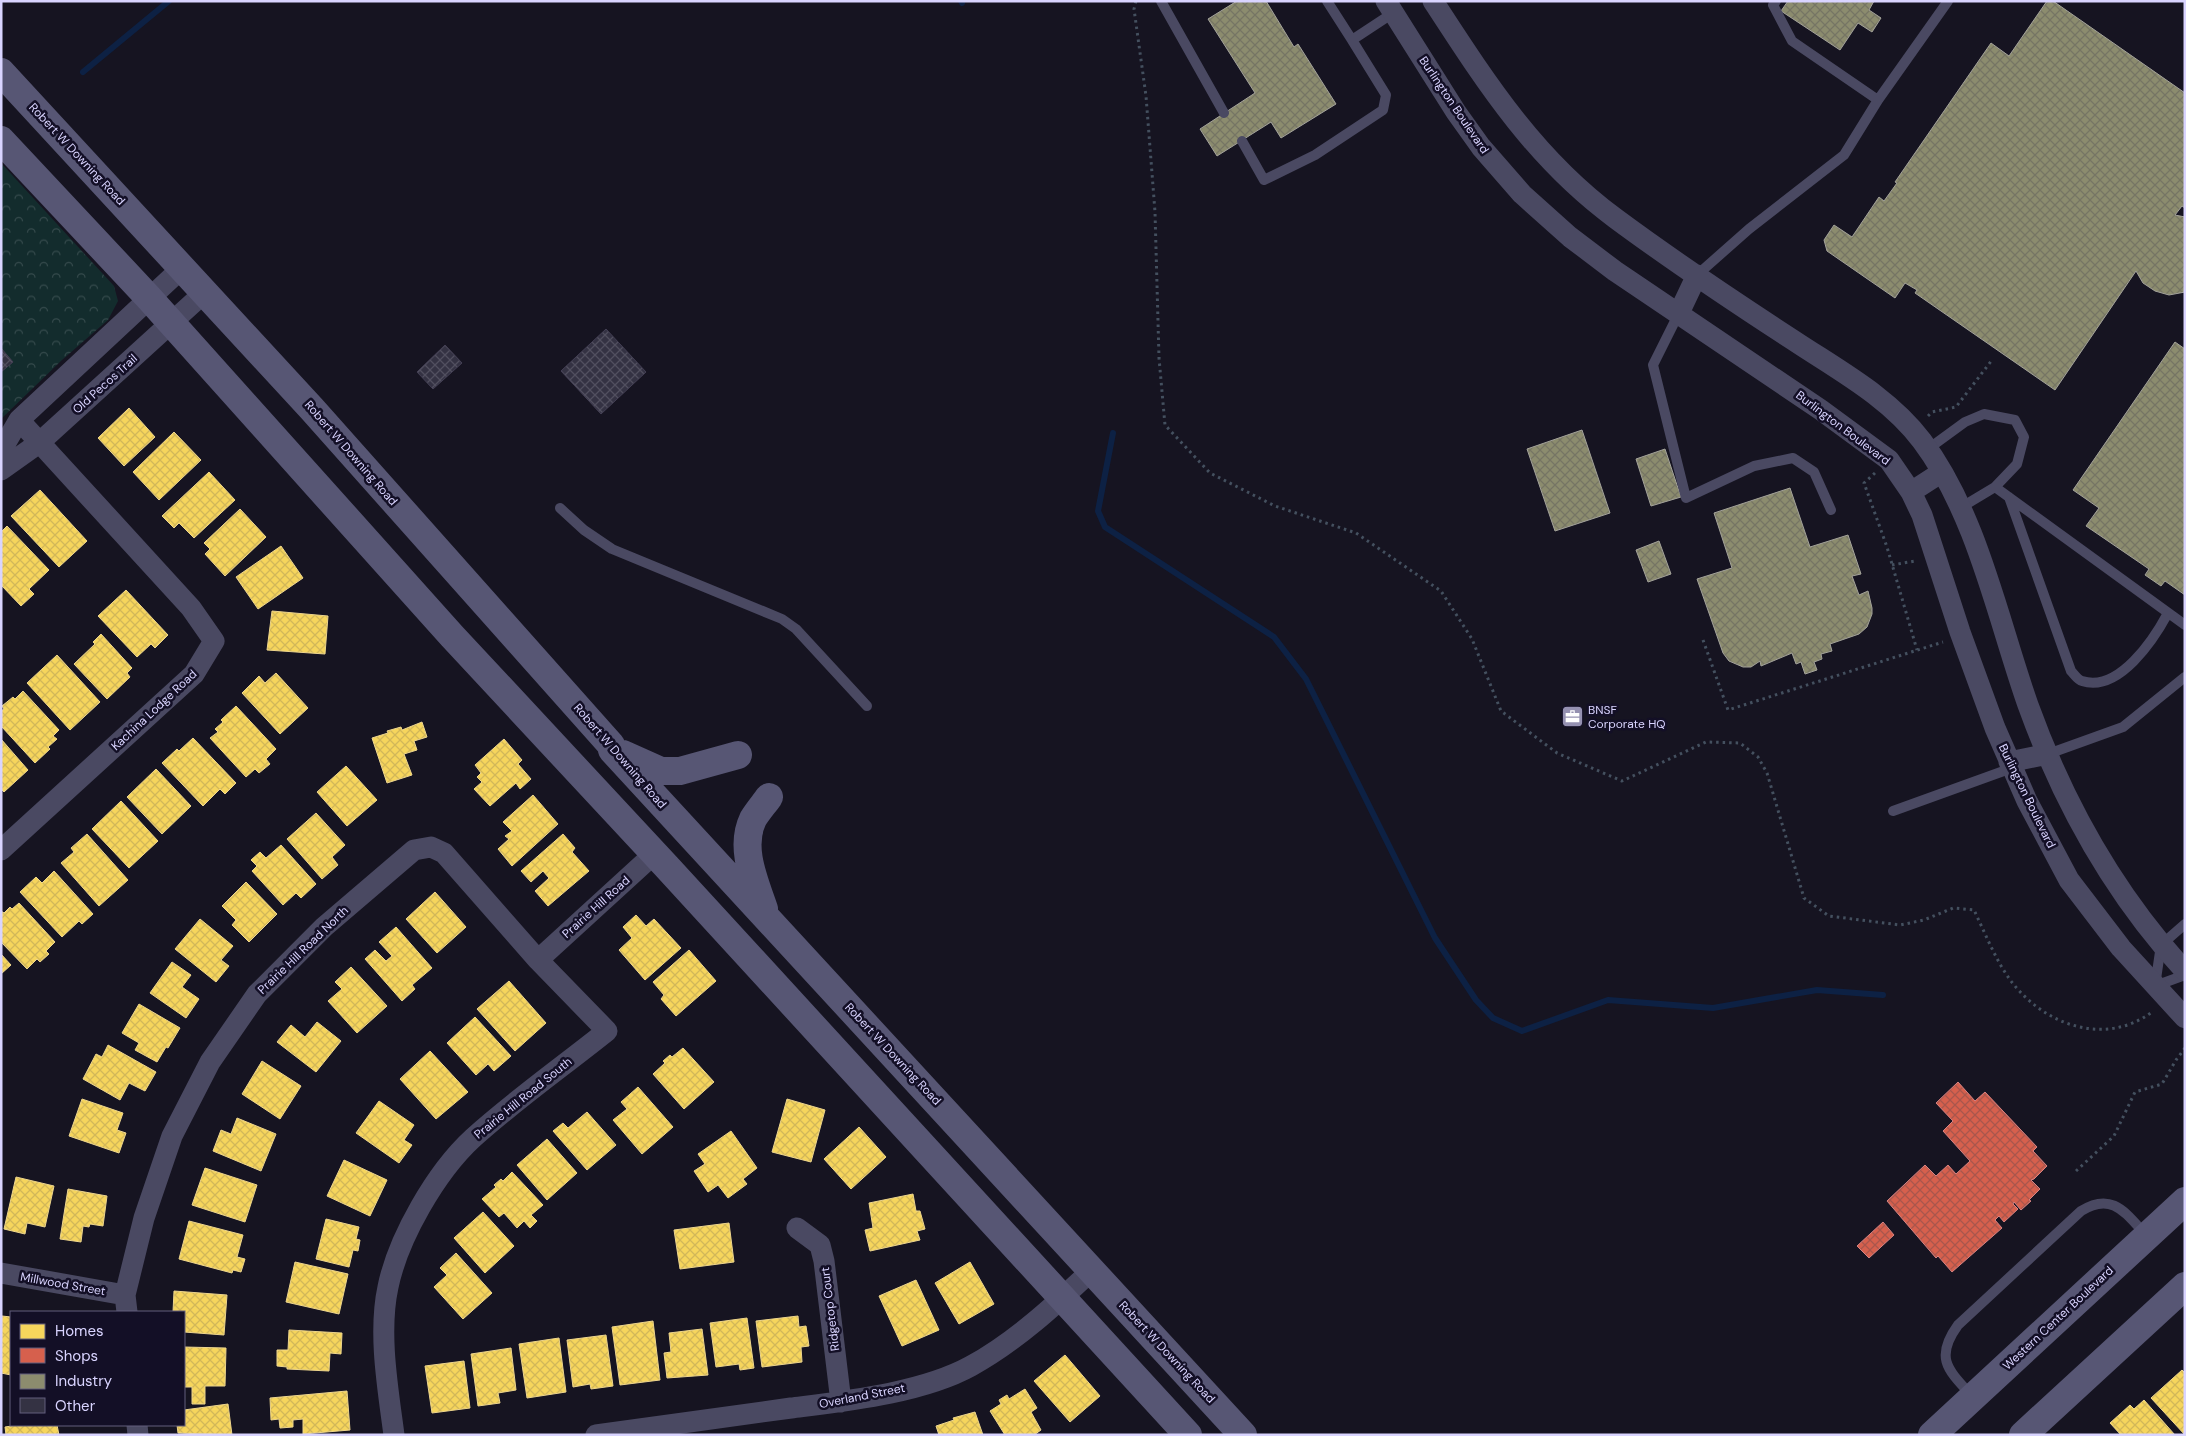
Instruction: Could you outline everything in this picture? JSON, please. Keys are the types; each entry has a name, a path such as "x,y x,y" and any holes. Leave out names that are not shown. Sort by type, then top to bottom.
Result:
{"main road":[{"name":"Robert W Downing Road","path":"1,72 312,408 599,732 612,750 1244,1435"},
{"path":"1,140 149,298 452,636 1063,1297 1188,1435"},
{"path":"612,750 661,772 680,771 738,755"},
{"path":"767,918 749,865 749,841 753,820 769,797"},
{"name":"Western Center Boulevard","path":"1932,1435 2185,1201"},
{"path":"2023,1435 2185,1286"}],"street":[{"path":"1433,1 1487,85 1524,133 1564,176 1615,219 1868,390 1901,418 1928,449 1942,472 1969,526 2028,706 2058,780 2096,850 2161,945 2185,971"},
{"name":"Burlington Boulevard","path":"1395,5 1466,126 1481,147 1522,194 1570,236 1615,271 1822,410 1889,460 1911,492 1922,515 1960,632 2010,765 2069,880 2121,948 2185,1018"},
{"path":"1,450 19,420 182,268"},
{"path":"1678,313 1697,275"},
{"name":"Old Pecos Trail","path":"1,470 39,443 205,292"},
{"name":"Kachina Lodge Road","path":"1,850 194,674 214,641 191,608 19,420"},
{"path":"1911,492 1942,472"},
{"path":"2010,765 2048,754"},
{"name":"Prairie Hill Road North","path":"126,1304 144,1218 172,1136 210,1062 257,994 324,927 414,850 431,847 444,853 538,960"},
{"name":"Prairie Hill Road","path":"538,960 654,854"},
{"name":"Prairie Hill Road South","path":"394,1435 387,1380 385,1326 388,1288 402,1243 430,1188 472,1139 606,1031 538,960"},
{"name":"Ridgetop Court","path":"797,1228 820,1245 841,1402"},
{"name":"Overland Street","path":"596,1435 841,1402 938,1380 970,1367 1005,1344 1063,1297 1092,1270"},
{"name":"Millwood Street","path":"1,1273 126,1304"}],"lane":[{"path":"1161,1 1224,113"},
{"path":"1242,141 1264,180 1316,155 1383,110 1386,95 1327,1"},
{"path":"1776,1 1773,5 1792,41 1878,100"},
{"path":"1697,275 1749,229 1844,155 1878,100 1948,1"},
{"path":"1352,40 1395,5"},
{"path":"1678,313 1653,365 1686,498 1754,466 1793,458 1814,472 1831,510"},
{"path":"1928,449 1965,422 1984,414 2015,420 2024,437 2017,464 1995,487 1960,508"},
{"path":"1995,487 2185,625"},
{"path":"2009,496 2071,671 2081,681 2108,680 2128,667 2147,647 2168,613"},
{"path":"560,508 584,530 612,549 782,619 802,635 867,706"},
{"path":"2048,754 2123,726 2185,677"},
{"path":"1893,811 2010,765"},
{"path":"2162,993 2161,945 2185,924"},
{"path":"2162,993 2185,975"},
{"path":"1973,1397 1948,1366 1945,1352 1947,1339 1958,1325 2081,1211 2093,1203 2104,1202 2121,1210 2147,1236"}],"path":[{"path":"1136,1 1134,9 1146,96 1155,212 1159,358 1165,425 1210,473 1275,506 1356,533 1441,591 1472,639 1500,711 1557,753 1622,782 1706,742 1740,743 1758,757 1768,773 1804,898 1829,916 1900,924 1924,920 1953,908 1974,910 2010,980 2029,1002 2074,1028 2109,1031 2142,1020 2162,993"},
{"path":"1703,640 1728,710 1951,639 1960,632"},
{"path":"2076,1171 2114,1136 2135,1092 2162,1084 2185,1048"}],"green space":[{"path":"1,163 114,286 118,301 108,320 62,360 1,419"}],"building: Homes":[{"path":"129,408 155,437 124,466 98,438"},
{"path":"174,432 201,460 159,500 133,472"},
{"path":"209,472 235,500 194,538 179,523 174,528 162,516"},
{"path":"40,490 87,541 59,567 11,516"},
{"path":"240,509 266,537 225,576 205,554 210,549 204,543"},
{"path":"7,526 49,570 29,589 34,594 21,606 1,585 1,532"},
{"path":"281,546 303,578 258,609 236,577"},
{"path":"126,590 168,635 155,648 151,644 137,657 98,616"},
{"path":"272,611 328,616 325,654 267,650"},
{"path":"101,634 132,668 127,673 130,677 107,699 74,664 95,644 93,642"},
{"path":"57,655 100,702 70,730 27,683"},
{"path":"276,673 308,708 280,734 242,693 259,676 265,683"},
{"path":"23,691 59,730 53,736 57,739 48,747 50,749 35,763 1,726 1,711 4,709 2,706 13,697 15,699"},
{"path":"236,706 276,749 266,759 270,764 259,773 255,769 246,777 210,738 218,732 215,729 223,722 221,720"},
{"path":"422,722 427,737 414,741 417,750 404,754 412,775 387,783 372,738 388,733 387,731 401,727 402,730"},
{"path":"193,738 236,783 225,794 220,789 203,806 162,763"},
{"path":"1,739 28,770 4,792 1,789"},
{"path":"504,739 522,760 518,764 531,779 520,789 516,783 490,806 474,789 482,782 477,777 481,773 475,765"},
{"path":"346,766 377,800 347,826 317,792"},
{"path":"156,769 191,806 162,834 127,797"},
{"path":"533,795 558,824 512,866 498,849 509,839 505,836 512,831 503,822"},
{"path":"121,801 158,841 129,868 92,829"},
{"path":"316,813 345,845 332,857 338,865 322,879 287,839"},
{"path":"87,834 128,880 99,906 61,863 74,852 71,848"},
{"path":"563,834 575,848 572,852 589,871 548,906 535,891 549,878 543,871 531,882 521,871"},
{"path":"281,845 316,884 301,898 296,893 283,905 252,871 257,866 251,860 260,852 266,858"},
{"path":"54,871 93,914 82,924 79,921 62,937 20,892 36,877 42,883"},
{"path":"246,882 277,914 249,942 232,925 236,920 222,906"},
{"path":"435,892 466,927 437,953 406,919"},
{"path":"19,903 55,942 46,951 49,954 40,962 37,959 27,969 1,942 1,911 4,913 10,907 12,909"},
{"path":"636,915 646,926 654,919 681,948 645,980 619,950 632,938 623,927"},
{"path":"200,919 233,946 221,960 229,966 216,982 175,949"},
{"path":"396,927 432,968 412,985 415,989 402,1001 365,959 375,950 386,961 392,956 379,942"},
{"path":"689,950 716,981 676,1016 661,999 664,995 653,982"},
{"path":"1,954 11,965 1,974"},
{"path":"172,962 191,975 182,987 199,999 186,1018 150,993"},
{"path":"351,967 387,1006 357,1033 328,1001 342,989 335,982"},
{"path":"509,981 546,1023 515,1051 477,1009"},
{"path":"139,1004 180,1028 157,1062 135,1050 139,1043 122,1033"},
{"path":"475,1017 511,1056 494,1071 488,1064 476,1075 447,1043"},
{"path":"317,1022 341,1041 316,1072 277,1042 291,1025 305,1037"},
{"path":"108,1045 156,1072 145,1091 129,1083 120,1100 83,1079 96,1054 102,1057"},
{"path":"683,1048 714,1082 684,1109 653,1074 665,1063 663,1061 670,1055 672,1057"},
{"path":"430,1051 468,1092 436,1119 400,1079"},
{"path":"262,1061 301,1086 280,1119 242,1094"},
{"path":"638,1087 673,1127 642,1154 613,1120 627,1109 621,1102"},
{"path":"82,1099 123,1113 117,1130 126,1133 119,1153 69,1136"},
{"path":"787,1099 825,1110 811,1162 772,1152"},
{"path":"379,1101 414,1125 404,1140 412,1145 399,1163 356,1133"},
{"path":"587,1112 616,1145 587,1170 553,1131 563,1123 568,1128"},
{"path":"237,1118 276,1134 261,1171 213,1151 221,1130 231,1134"},
{"path":"859,1127 886,1157 851,1189 824,1159"},
{"path":"731,1131 757,1168 743,1179 747,1184 728,1198 718,1185 708,1192 694,1171 705,1164 698,1154"},
{"path":"547,1139 577,1173 547,1200 517,1165"},
{"path":"344,1160 387,1180 370,1216 327,1196"},
{"path":"205,1168 257,1185 245,1222 192,1205"},
{"path":"512,1172 543,1205 531,1215 537,1221 530,1228 524,1221 517,1228 504,1213 499,1217 482,1199 496,1187 494,1185 501,1179 503,1181"},
{"path":"16,1177 54,1186 45,1227 27,1223 25,1234 4,1229"},
{"path":"68,1189 107,1196 103,1226 90,1224 89,1227 83,1226 81,1242 60,1239"},
{"path":"913,1194 916,1211 920,1211 925,1229 917,1231 920,1240 870,1251 865,1230 873,1228 869,1203"},
{"path":"483,1212 514,1246 485,1273 454,1238"},
{"path":"326,1219 359,1227 356,1239 360,1240 358,1251 353,1250 349,1267 316,1259"},
{"path":"189,1221 243,1235 237,1257 245,1259 241,1272 233,1270 232,1273 179,1259"},
{"path":"729,1223 734,1262 680,1269 674,1230"},
{"path":"456,1253 492,1293 463,1319 434,1287 447,1275 440,1268"},
{"path":"295,1262 348,1274 339,1314 286,1302"},
{"path":"970,1262 994,1304 959,1324 935,1283"},
{"path":"916,1280 939,1330 902,1346 879,1296"},
{"path":"174,1291 227,1295 224,1335 185,1332 185,1311 173,1311"},
{"path":"2,1316 10,1317 10,1375 1,1373"},
{"path":"798,1316 799,1327 806,1326 809,1346 801,1347 802,1362 762,1367 756,1321"},
{"path":"747,1318 754,1368 740,1370 739,1364 716,1367 710,1323"},
{"path":"653,1321 660,1380 620,1385 612,1327"},
{"path":"702,1329 708,1375 667,1378 664,1353 671,1352 669,1333"},
{"path":"289,1330 342,1333 341,1354 330,1353 329,1371 287,1369 287,1367 277,1366 277,1350 288,1350"},
{"path":"606,1335 613,1386 591,1389 590,1384 573,1387 567,1340"},
{"path":"559,1338 566,1392 527,1398 519,1344"},
{"path":"185,1347 226,1348 225,1386 205,1386 205,1404 192,1404 192,1387 185,1387"},
{"path":"511,1348 516,1390 498,1393 500,1403 478,1406 471,1354"},
{"path":"1065,1355 1100,1396 1070,1422 1034,1381"},
{"path":"464,1361 470,1408 432,1413 425,1366"},
{"path":"2182,1370 2185,1373 2185,1435 2151,1398"},
{"path":"1025,1389 1037,1408 1031,1412 1041,1430 1034,1435 1005,1435 990,1411 1001,1404 999,1400 1007,1395 1009,1399"},
{"path":"347,1391 350,1430 303,1434 303,1419 293,1420 293,1427 280,1428 279,1419 271,1420 270,1398"},
{"path":"2144,1400 2175,1435 2121,1435 2110,1423 2130,1405 2134,1409"},
{"path":"228,1404 232,1435 178,1433 177,1426 185,1426 185,1410"},
{"path":"975,1412 983,1435 939,1435 936,1426 954,1420 953,1418"},
{"path":"57,1426 59,1435 6,1435 5,1427"}],"building: Shops":[{"path":"1958,1082 1975,1101 1985,1092 2037,1147 2033,1151 2047,1166 2031,1180 2040,1189 2029,1200 2031,1201 2021,1210 2014,1202 2013,1204 2018,1209 2004,1222 1999,1216 1995,1220 2002,1228 1952,1272 1938,1256 1936,1258 1887,1201 1925,1165 1936,1176 1948,1165 1956,1174 1970,1161 1943,1131 1953,1121 1936,1103"},
{"path":"1883,1222 1894,1235 1869,1258 1857,1246"}],"building: Industry":[{"path":"1237,1 1266,1 1294,47 1298,44 1336,104 1281,138 1271,122 1217,156 1200,129 1255,93 1208,19"},
{"path":"1788,1 1874,1 1869,10 1881,18 1872,32 1858,23 1840,50 1781,11"},
{"path":"2047,1 2053,1 2185,93 2185,208 2182,206 2175,215 2185,217 2185,292 2169,295 2155,291 2143,283 2136,271 2055,390 1915,293 1917,290 1905,283 1895,298 1827,251 1824,240 1834,225 1852,237 1879,197 1884,201 1897,183 1895,182 1991,43 2009,56"},
{"path":"2175,342 2185,349 2185,595 2165,581 2161,586 2145,575 2149,569 2086,526 2099,508 2073,490"},
{"path":"1582,430 1610,513 1555,531 1527,449"},
{"path":"1665,449 1681,497 1651,506 1636,459"},
{"path":"1790,488 1810,547 1848,535 1861,574 1852,576 1859,595 1868,591 1872,608 1872,614 1867,627 1859,634 1830,644 1832,651 1821,654 1822,659 1814,662 1817,670 1805,674 1801,662 1796,664 1792,653 1761,666 1760,661 1751,667 1743,667 1729,661 1723,653 1697,579 1732,568 1714,513"},
{"path":"1659,541 1671,574 1648,582 1636,550"}],"building: Other":[{"path":"606,329 646,372 601,414 561,371"},
{"path":"445,345 462,363 433,389 417,372"},
{"path":"1,348 13,362 1,372"}],"waterway":[{"path":"83,72 169,1"},
{"path":"1113,433 1098,511 1105,527 1274,637 1306,679 1435,938 1476,1000 1493,1018 1522,1031 1608,1000 1713,1008 1817,990 1883,995"}],"place":[{"name":"BNSF Corporate HQ","path":"1572,717"}]}
